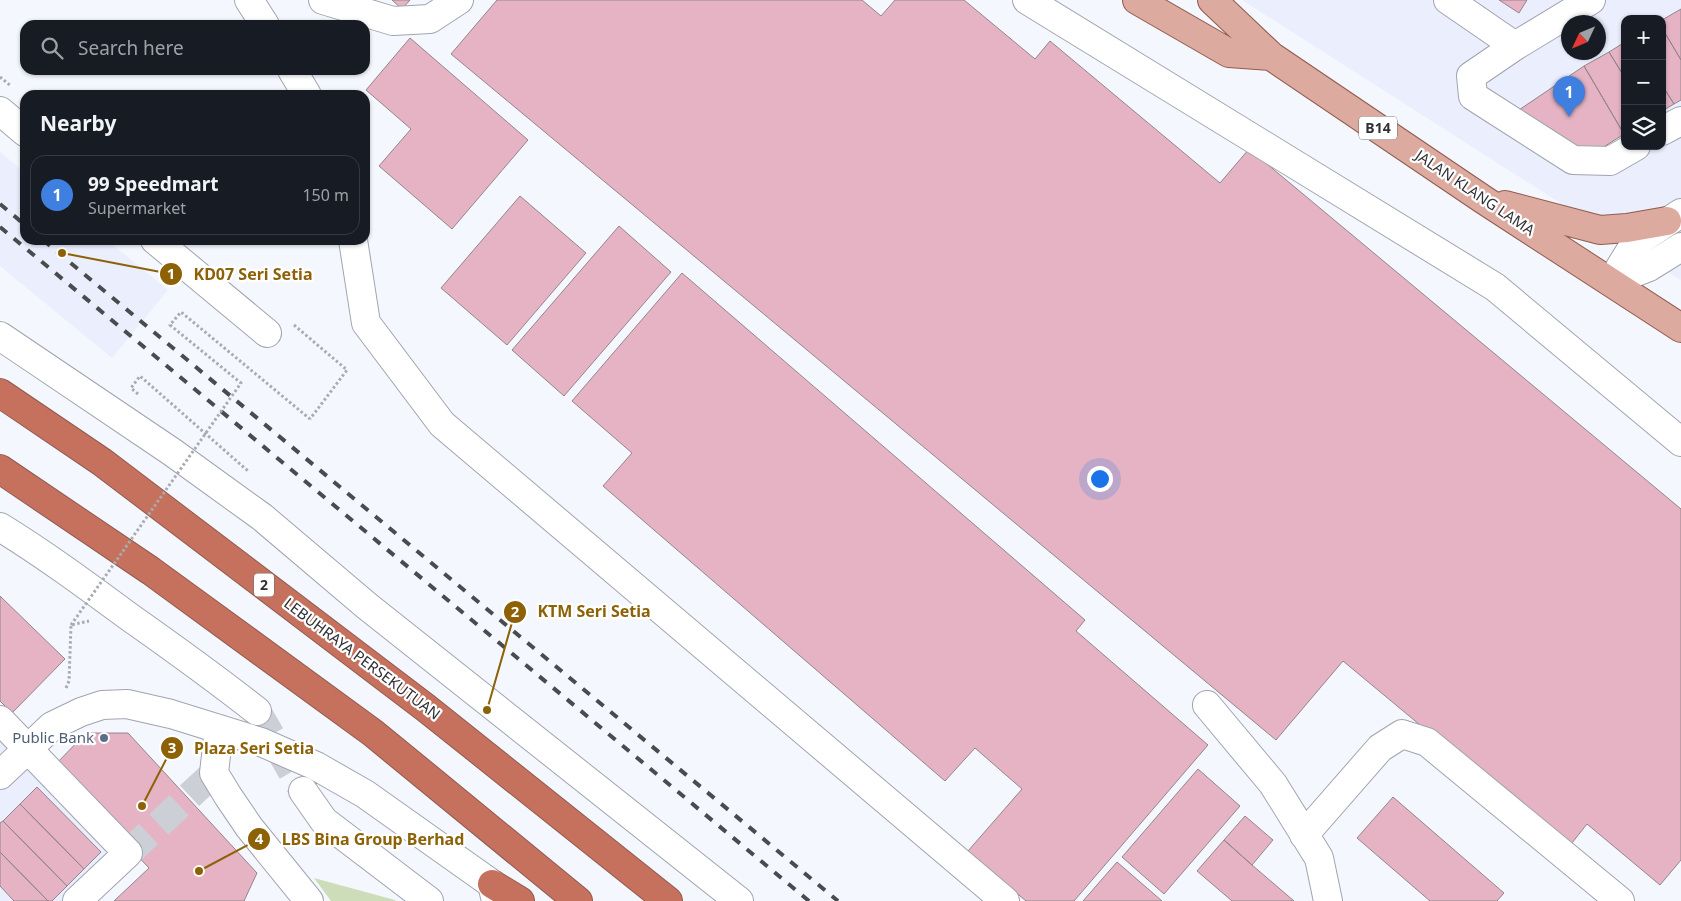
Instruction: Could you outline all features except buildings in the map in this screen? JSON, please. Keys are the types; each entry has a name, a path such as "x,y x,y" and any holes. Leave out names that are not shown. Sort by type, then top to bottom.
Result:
{"highway":[{"name":"LEBUHRAYA PERSEKUTUAN","path":"0,393 102,462 411,696 668,901"},
{"path":"0,469 151,571 373,733 578,901"},
{"path":"0,490 151,571"},
{"path":"494,892 520,901"}],"main road":[{"name":"JALAN KLANG LAMA","path":"1137,0 1229,53 1271,56"},
{"name":"JALAN KLANG LAMA","path":"1214,1 1271,56 1484,200 1681,328"},
{"path":"1484,200 1600,230 1627,228 1674,217"}],"street":[{"path":"250,0 262,20"},
{"path":"323,0 393,21 430,19 459,0"},
{"path":"1027,0 1495,287 1681,442"},
{"path":"1448,0 1515,46"},
{"path":"1591,0 1515,46 1471,76 1473,96 1573,160 1610,161 1629,150"},
{"path":"370,32 393,21"},
{"path":"0,111 20,128"},
{"path":"1666,130 1681,121"},
{"path":"1611,282 1635,243 1674,217"},
{"path":"161,245 268,334"},
{"path":"354,245 366,323 442,424 1005,901"},
{"path":"1611,282 1649,267 1681,247"},
{"path":"0,336 172,452 262,517 367,606 739,901"},
{"path":"0,527 46,557 257,711"},
{"path":"0,775 52,726 81,712 102,705 127,704 171,714 261,742 316,766 365,794 494,892"},
{"path":"1207,704 1273,784 1319,858 1328,901"},
{"path":"0,720 128,854 77,901"},
{"path":"219,729 214,772 250,827 309,901"},
{"path":"1304,835 1380,748 1402,734 1427,742 1620,901"},
{"path":"303,791 324,820 429,901"}],"path":[{"path":"52,726 68,681 72,625 241,383 170,325 181,312 310,419 347,370"},
{"path":"138,394 130,388 140,376 250,472"},
{"path":"191,437 199,443"}],"shaded area":[{"path":"1242,0 1681,0 1681,280"},
{"path":"0,152 20,169 20,245 113,245 168,290 112,358 0,266"},
{"path":"0,732 114,854 65,901 0,901"}],"green space":[{"path":"314,878 395,900 396,901 331,901"}],"tunnel":[{"path":"257,711 303,791"},
{"path":"128,853 214,773"}],"railway":[{"path":"0,204 20,221"},
{"path":"0,227 20,244"},
{"path":"22,245 809,901"},
{"path":"49,245 838,901"}],"place":[{"name":"99 Speedmart","path":"1569,117"},
{"name":"KD07 Seri Setia","path":"62,253"},
{"name":"KTM Seri Setia","path":"487,710"},
{"name":"Public Bank","path":"104,738"},
{"name":"Plaza Seri Setia","path":"142,806"},
{"name":"LBS Bina Group Berhad","path":"199,871"}]}
